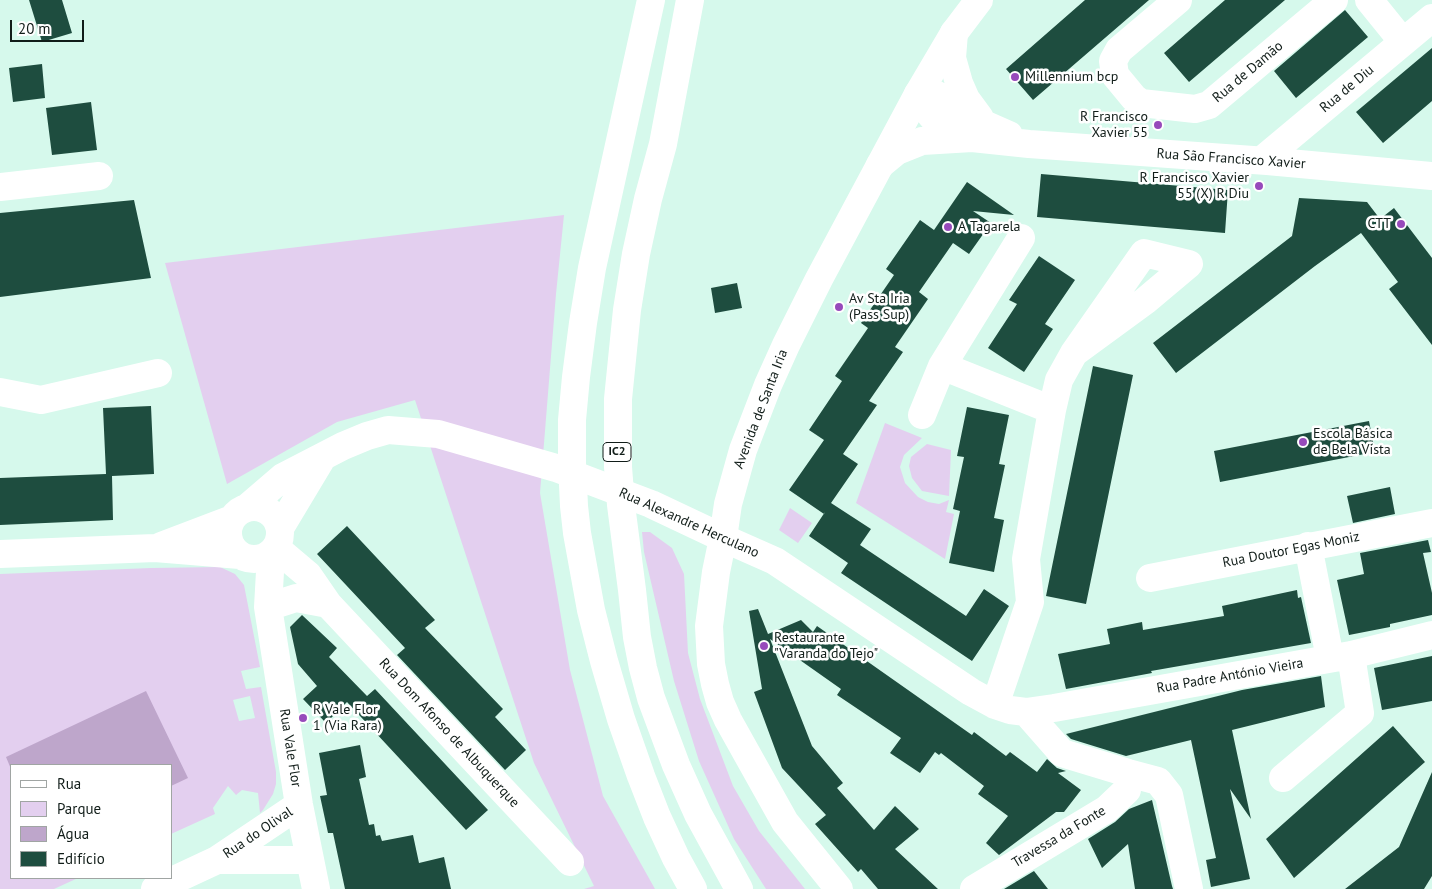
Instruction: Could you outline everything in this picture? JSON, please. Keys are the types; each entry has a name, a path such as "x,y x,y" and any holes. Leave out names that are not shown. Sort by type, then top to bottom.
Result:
{"main road":[{"path":"650,0 590,277 572,420 574,506 580,550 592,610 604,661 621,719 657,817 693,889"},
{"name":"IC2","path":"690,0 663,144 636,254 627,310 618,399 618,467 637,637 651,698 676,765 698,814 739,889"},
{"name":"Avenida de Santa Iria","path":"839,889 785,822 728,720 720,702 711,664 708,626 716,572 728,504 739,463 768,385 786,345 819,279 918,94 954,33 979,0"},
{"name":"Rua de Damão","path":"1178,0 1120,50 1113,61 1115,74 1134,98 1141,103 1195,109 1209,105 1334,0"},
{"path":"1369,0 1403,42"},
{"name":"Rua de Diu","path":"1262,160 1432,18"},
{"path":"954,33 952,58 959,83 978,131"},
{"name":"Rua São Francisco Xavier","path":"918,94 925,108 936,120 1030,144 1262,160 1432,176"},
{"name":"Rua São Francisco Xavier","path":"880,165 897,151 922,141 978,131"},
{"path":"0,187 99,176"},
{"path":"922,415 942,366 1021,238"},
{"path":"995,706 1030,602 1026,559 1052,410 1059,380 1074,353"},
{"path":"942,366 1052,410"},
{"path":"0,392 41,400 158,373"},
{"name":"Rua Alexandre Herculano","path":"240,513 283,477 367,436 388,430 438,434 556,468 651,504 775,562 971,692 995,706 1026,712"},
{"path":"263,549 322,458"},
{"path":"155,548 257,507 272,514 277,520 263,549"},
{"path":"240,513 228,526 229,542 234,550 263,549"},
{"name":"Rua Doutor Egas Moniz","path":"1150,578 1432,523"},
{"path":"1282,778 1360,713 1340,656 1308,546"},
{"path":"0,554 155,548 263,549"},
{"name":"Rua Dom Afonso de Albuquerque","path":"263,549 308,575 328,604 570,862"},
{"name":"Rua Vale Flor","path":"263,549 268,607 299,805 316,889"},
{"path":"268,607 296,598 328,604"},
{"name":"Rua Padre António Vieira","path":"1026,712 1340,656 1432,636"},
{"path":"1026,712 1062,752 1158,781 1169,795 1189,889"},
{"name":"Travessa da Fonte","path":"974,889 1107,809 1127,790 1128,773"},
{"name":"Rua do Olival","path":"155,889 217,860 299,805"},
{"name":"Rua do Olival","path":"217,860 310,860"}],"green space":[{"path":"564,215 540,493 570,670 603,796 655,889 584,889 594,886 534,763 415,400 337,422 227,484 165,263"},
{"path":"885,423 922,438 904,455 900,467 905,483 918,497 928,502 939,504 949,500 946,512 954,514 945,559 856,503"},
{"path":"927,444 951,450 949,496 922,491 912,478 909,466 911,457"},
{"path":"790,508 812,523 798,543 779,530"},
{"path":"642,532 650,532 672,548 684,574 688,653 700,699 733,786 759,831 805,889 766,889 734,839 699,761 674,681 644,552"},
{"path":"220,567 235,574 244,585 260,667 241,671 246,689 261,687 276,772 276,784 273,794 263,810 260,813 258,793 242,790 236,795 228,786 213,808 215,814 172,834 172,764 10,764 10,879 76,879 54,889 0,889 0,574","holes":["250,696 255,718 239,721 233,700"]}],"water":[{"path":"146,691 188,778 172,786 172,764 10,764 10,767 6,757"}],"building":[{"path":"29,0 62,0 72,33 42,42"},
{"path":"1085,0 1149,0 1033,100 1006,69"},
{"path":"1225,0 1285,0 1189,82 1164,53"},
{"path":"1345,10 1368,37 1296,98 1274,71"},
{"path":"1432,48 1432,101 1383,143 1356,112"},
{"path":"42,64 45,98 13,102 9,68"},
{"path":"91,102 97,150 52,155 46,108"},
{"path":"1041,174 1228,190 1225,233 1037,217"},
{"path":"967,182 1014,215 973,211 991,223 969,254 953,243 919,292 928,299 895,347 903,352 869,401 877,405 843,454 858,464 831,503 871,529 860,545 966,616 984,589 1009,606 972,661 841,573 848,563 809,536 824,514 789,490 824,440 809,430 842,381 835,376 868,328 861,323 894,275 886,269 920,220 934,230"},
{"path":"1299,198 1367,202 1380,219 1394,208 1432,258 1432,345 1389,289 1398,282 1361,233 1176,373 1153,343 1292,236"},
{"path":"134,200 151,278 0,297 0,213"},
{"path":"1039,256 1075,280 1045,324 1053,329 1024,372 988,348 1017,304 1009,300"},
{"path":"737,283 742,308 715,313 711,288"},
{"path":"1093,366 1133,375 1086,604 1046,596"},
{"path":"151,406 154,474 112,476 113,520 0,525 0,478 106,474 103,408"},
{"path":"967,407 1009,415 999,464 1005,465 994,518 1004,520 994,572 949,563 960,511 953,509 964,457 957,456"},
{"path":"1369,421 1375,452 1220,482 1214,451"},
{"path":"1390,487 1395,514 1353,523 1347,496"},
{"path":"347,526 435,620 425,628 503,709 495,717 526,750 505,770 397,655 405,648 317,554"},
{"path":"1428,540 1431,552 1423,553 1432,593 1432,615 1390,624 1390,627 1349,635 1337,580 1364,574 1360,553"},
{"path":"1297,590 1298,598 1301,597 1311,643 1151,671 1152,673 1066,689 1058,654 1110,644 1107,629 1142,622 1143,630 1224,616 1222,606"},
{"path":"758,609 768,634 801,620 813,632 817,626 972,735 974,732 1006,756 1010,752 1037,772 1047,759 1057,768 1066,771 1058,773 1081,790 1064,812 1056,812 999,855 986,843 1008,816 978,794 984,786 941,753 939,755 935,752 920,773 890,753 901,738 837,695 841,689 770,639 812,746 843,783 837,788 874,830 895,806 919,829 895,849 938,889 878,889 861,869 858,872 815,824 826,815 782,768 754,692 762,689 749,611"},
{"path":"302,615 337,648 329,657 367,696 375,689 488,810 466,830 347,702 326,723 303,699 317,686 298,664 290,627"},
{"path":"1432,656 1432,701 1382,710 1374,668"},
{"path":"1321,676 1325,707 1232,730 1251,819 1230,789 1250,879 1211,887 1206,860 1216,858 1191,740 1126,756 1071,739 1066,734 1242,690"},
{"path":"1393,726 1425,762 1294,878 1266,839"},
{"path":"360,745 366,777 359,779 369,825 374,824 376,836 380,835 382,841 413,835 419,863 444,857 451,889 345,889 333,833 328,833 320,796 327,795 319,753"},
{"path":"1432,772 1432,876 1424,889 1345,889 1399,847"},
{"path":"1152,800 1173,889 1135,889 1128,844 1102,868 1088,839 1115,822 1129,809"},
{"path":"1034,871 1048,889 1004,889"}],"place":[{"name":"Millennium bcp","path":"1015,77"},
{"name":"R Francisco Xavier 55","path":"1158,125"},
{"name":"R Francisco Xavier 55 (X) R Diu","path":"1259,186"},
{"name":"CTT","path":"1401,224"},
{"name":"A Tagarela","path":"948,227"},
{"name":"Av Sta Iria (Pass Sup)","path":"839,307"},
{"name":"Escola Básica de Bela Vista","path":"1303,442"},
{"name":"Restaurante \"Varanda do Tejo\"","path":"764,646"},
{"name":"R Vale Flor 1 (Via Rara)","path":"303,718"}]}
